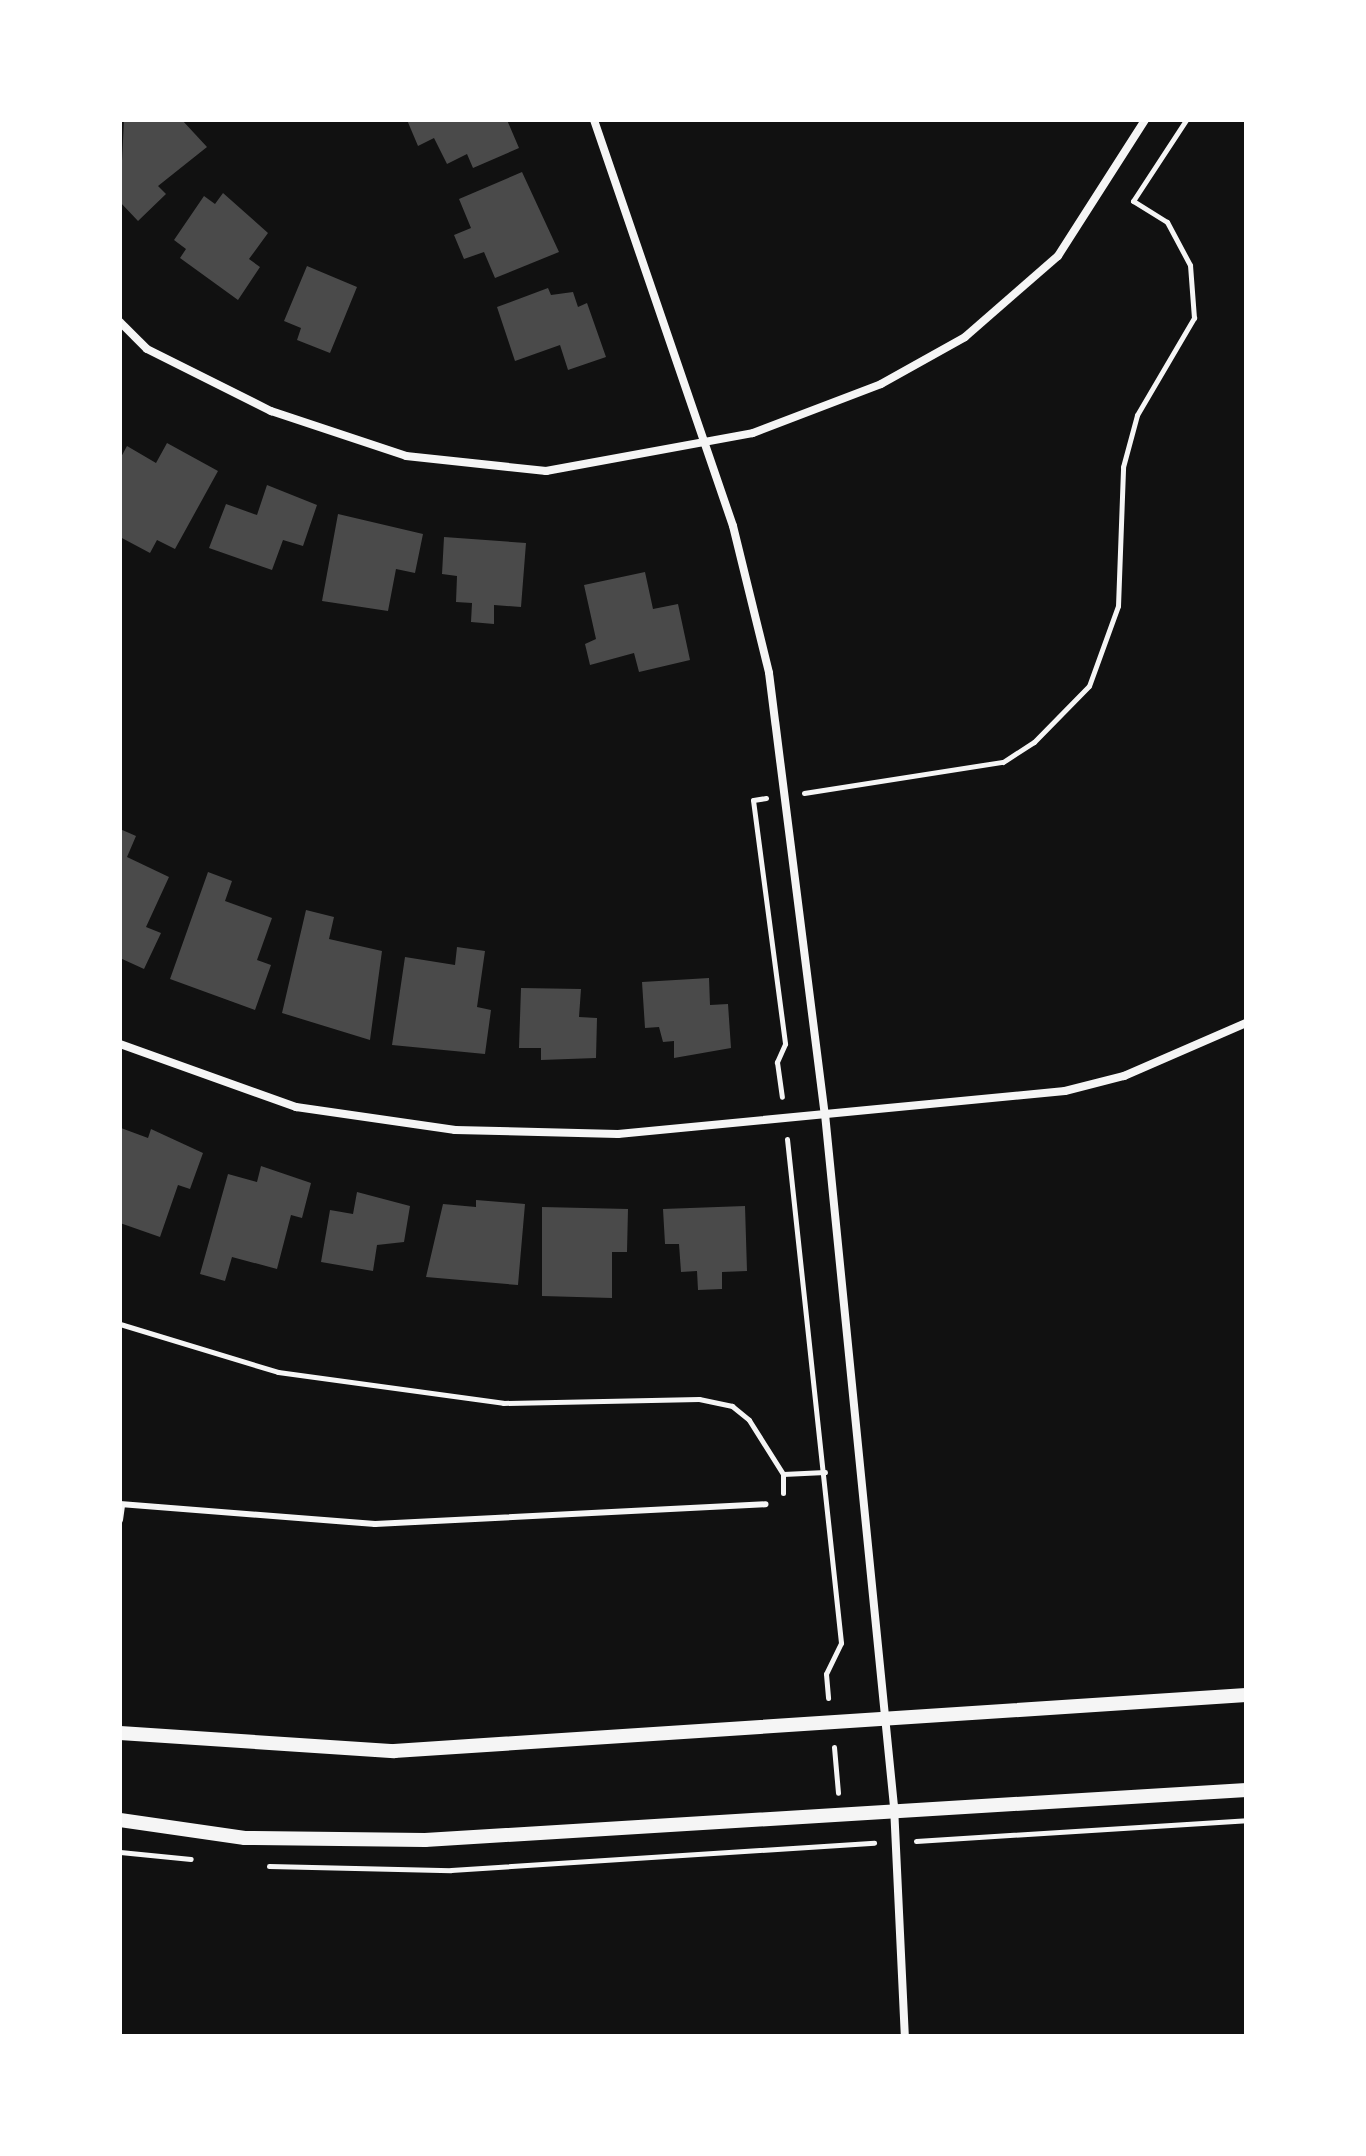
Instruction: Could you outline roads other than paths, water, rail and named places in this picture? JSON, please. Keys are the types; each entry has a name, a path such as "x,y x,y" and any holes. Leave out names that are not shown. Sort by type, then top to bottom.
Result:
{"street":[{"path":"594,120 733,526 769,673 825,1114 894,1806 905,2036"},
{"path":"120,322 147,349 271,411 406,456 546,471 773,429 881,384 965,337 1058,256 1145,120"},
{"path":"120,1044 296,1107 455,1130 618,1134 1065,1091 1124,1076 1246,1023"},
{"path":"120,1733 394,1751 831,1726 1246,1695"},
{"path":"120,1820 245,1838 425,1840 604,1834 894,1806 1246,1790"}],"lane":[{"path":"120,1520 121,1504 375,1524 765,1504"}]}
